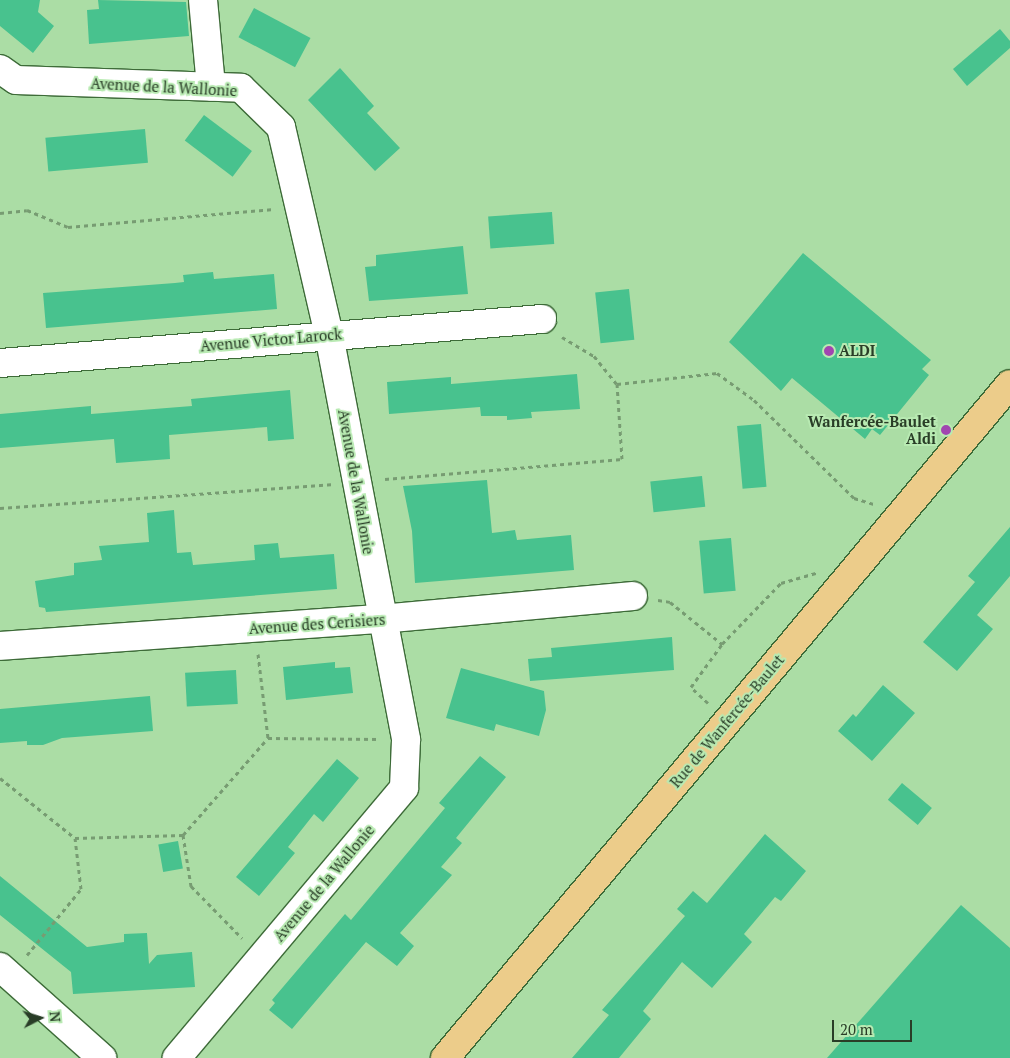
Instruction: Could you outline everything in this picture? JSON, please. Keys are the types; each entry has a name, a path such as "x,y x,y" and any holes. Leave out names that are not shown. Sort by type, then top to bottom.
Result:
{"main road":[{"name":"Rue de Wanfercée-Baulet","path":"445,1058 1010,384"}],"street":[{"path":"203,0 211,87"},
{"name":"Avenue de la Wallonie","path":"0,69 16,80 241,88 280,127 329,335 381,619 406,740 404,788 177,1058"},
{"name":"Avenue Victor Larock","path":"0,363 542,319"},
{"name":"Avenue des Cerisiers","path":"0,646 381,619 633,596"},
{"path":"5,971 102,1058"}],"path":[{"path":"0,213 27,210 68,228 299,207"},
{"path":"0,508 356,482 622,459 617,384 594,356 561,337 542,319"},
{"path":"617,384 717,372 754,400 854,498 904,512"},
{"path":"727,721 691,687 722,644 781,583 810,572 848,577"},
{"path":"633,596 670,602 722,644"},
{"path":"0,778 75,838 183,835 268,738 254,628"},
{"path":"268,738 406,740"},
{"path":"183,835 191,886 261,957"},
{"path":"5,971 81,889 75,838"}],"building":[{"path":"0,0 40,0 38,12 54,26 33,53 0,26"},
{"path":"98,0 186,2 189,36 89,44 87,10 99,9"},
{"path":"254,8 311,38 295,67 239,37"},
{"path":"1000,29 1010,41 1010,48 967,86 953,69"},
{"path":"340,68 374,106 367,113 400,148 375,171 308,100"},
{"path":"204,115 252,151 233,177 185,141"},
{"path":"145,129 148,163 48,172 45,138"},
{"path":"552,212 554,244 490,248 488,216"},
{"path":"463,246 468,294 369,301 365,267 376,266 376,255"},
{"name":"ALDI","path":"803,253 931,360 922,369 929,375 880,435 872,429 865,439 792,378 781,391 729,342"},
{"path":"213,272 214,279 274,274 277,309 46,328 43,293 184,282 183,275"},
{"path":"629,289 634,340 601,343 595,293"},
{"path":"577,374 580,409 531,412 532,418 507,420 507,416 481,416 480,407 389,414 387,382 451,377 451,384"},
{"path":"290,390 294,439 268,441 267,427 169,435 170,459 116,463 114,439 0,448 0,414 91,406 91,414 192,406 191,399"},
{"path":"761,424 766,487 743,489 737,426"},
{"path":"702,476 705,507 654,512 650,481"},
{"path":"487,480 492,533 515,530 517,540 571,535 574,570 415,583 412,531 403,486"},
{"path":"174,510 177,553 191,552 193,565 255,560 254,545 278,543 280,558 334,554 337,589 46,612 45,608 39,607 35,581 74,575 74,563 102,560 99,546 149,542 147,513"},
{"path":"1010,527 1010,576 977,615 993,629 957,671 923,642 975,582 968,576"},
{"path":"731,538 736,591 704,594 699,541"},
{"path":"672,637 674,670 530,681 528,659 552,657 551,648"},
{"path":"335,662 335,668 350,667 353,693 286,700 283,667"},
{"path":"461,668 544,691 546,710 539,736 496,724 494,731 446,718"},
{"path":"236,670 238,704 187,707 185,673"},
{"path":"883,685 915,713 872,761 838,731 853,714 856,717"},
{"path":"150,696 153,731 62,738 43,745 27,745 27,741 0,743 0,709"},
{"path":"480,756 506,777 456,838 462,843 441,867 452,875 400,933 414,946 397,966 366,942 292,1029 269,1010 275,1003 272,1000 345,914 351,920 445,808 439,803"},
{"path":"337,759 359,778 323,822 314,814 288,847 295,853 259,896 236,877"},
{"path":"902,783 932,808 918,825 888,800"},
{"path":"765,834 806,871 781,901 775,897 744,934 752,942 712,988 682,962 643,1011 651,1019 619,1058 572,1058 609,1015 602,1010 685,916 677,909 693,891 707,903"},
{"path":"178,841 183,869 163,872 158,844"},
{"path":"0,876 87,947 124,942 124,934 147,933 149,964 157,955 192,952 195,987 73,994 71,972 0,915"},
{"path":"961,905 1010,948 1010,1058 827,1058"}],"place":[{"name":"ALDI","path":"829,351"},
{"name":"Wanfercée-Baulet Aldi","path":"946,430"}]}
